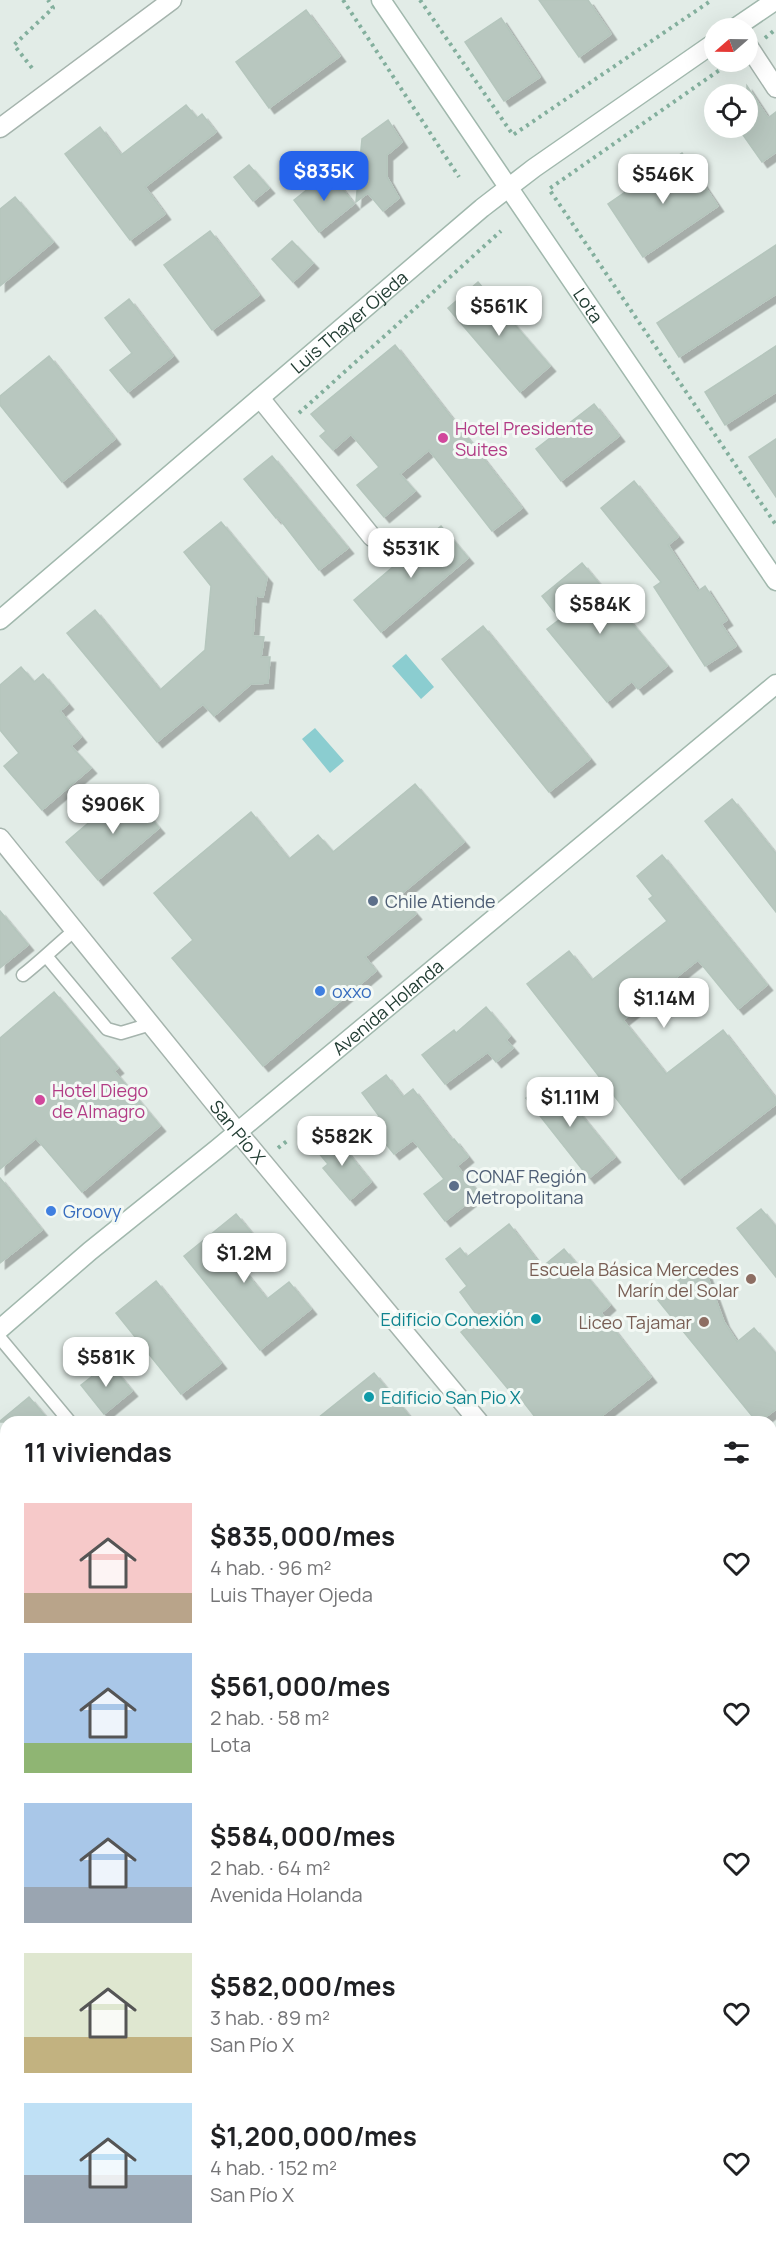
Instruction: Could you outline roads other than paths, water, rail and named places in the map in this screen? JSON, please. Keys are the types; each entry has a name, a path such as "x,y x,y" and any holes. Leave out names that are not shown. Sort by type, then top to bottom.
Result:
{"street":[{"path":"0,128 172,0"},
{"name":"Lota","path":"381,0 776,581"},
{"path":"750,18 776,0"},
{"name":"Luis Thayer Ojeda","path":"0,620 509,188 704,50"},
{"path":"758,61 776,88"},
{"path":"260,398 372,537"},
{"name":"Avenida Holanda","path":"0,1329 90,1251 776,684"},
{"name":"San Pío X","path":"0,838 237,1131 474,1416"}],"lane":[{"path":"23,975 47,957 54,947 75,930"},
{"path":"47,957 107,1029 121,1033 151,1024"},
{"path":"0,1338 65,1416"}],"water":[{"path":"406,654 434,687 421,699 392,666"},
{"path":"315,728 344,761 330,773 302,739"}],"place":[{"name":"Hotel Presidente Suites","path":"443,438"},
{"name":"Chile Atiende","path":"373,901"},
{"name":"oxxo","path":"320,991"},
{"name":"Hotel Diego de Almagro","path":"40,1100"},
{"name":"CONAF Región Metropolitana","path":"454,1186"},
{"name":"Groovy","path":"51,1211"},
{"name":"Escuela Básica Mercedes Marín del Solar","path":"751,1279"},
{"name":"Edificio Conexión","path":"536,1319"},
{"name":"Liceo Tajamar","path":"704,1322"},
{"name":"Edificio San Pio X","path":"369,1397"}]}
